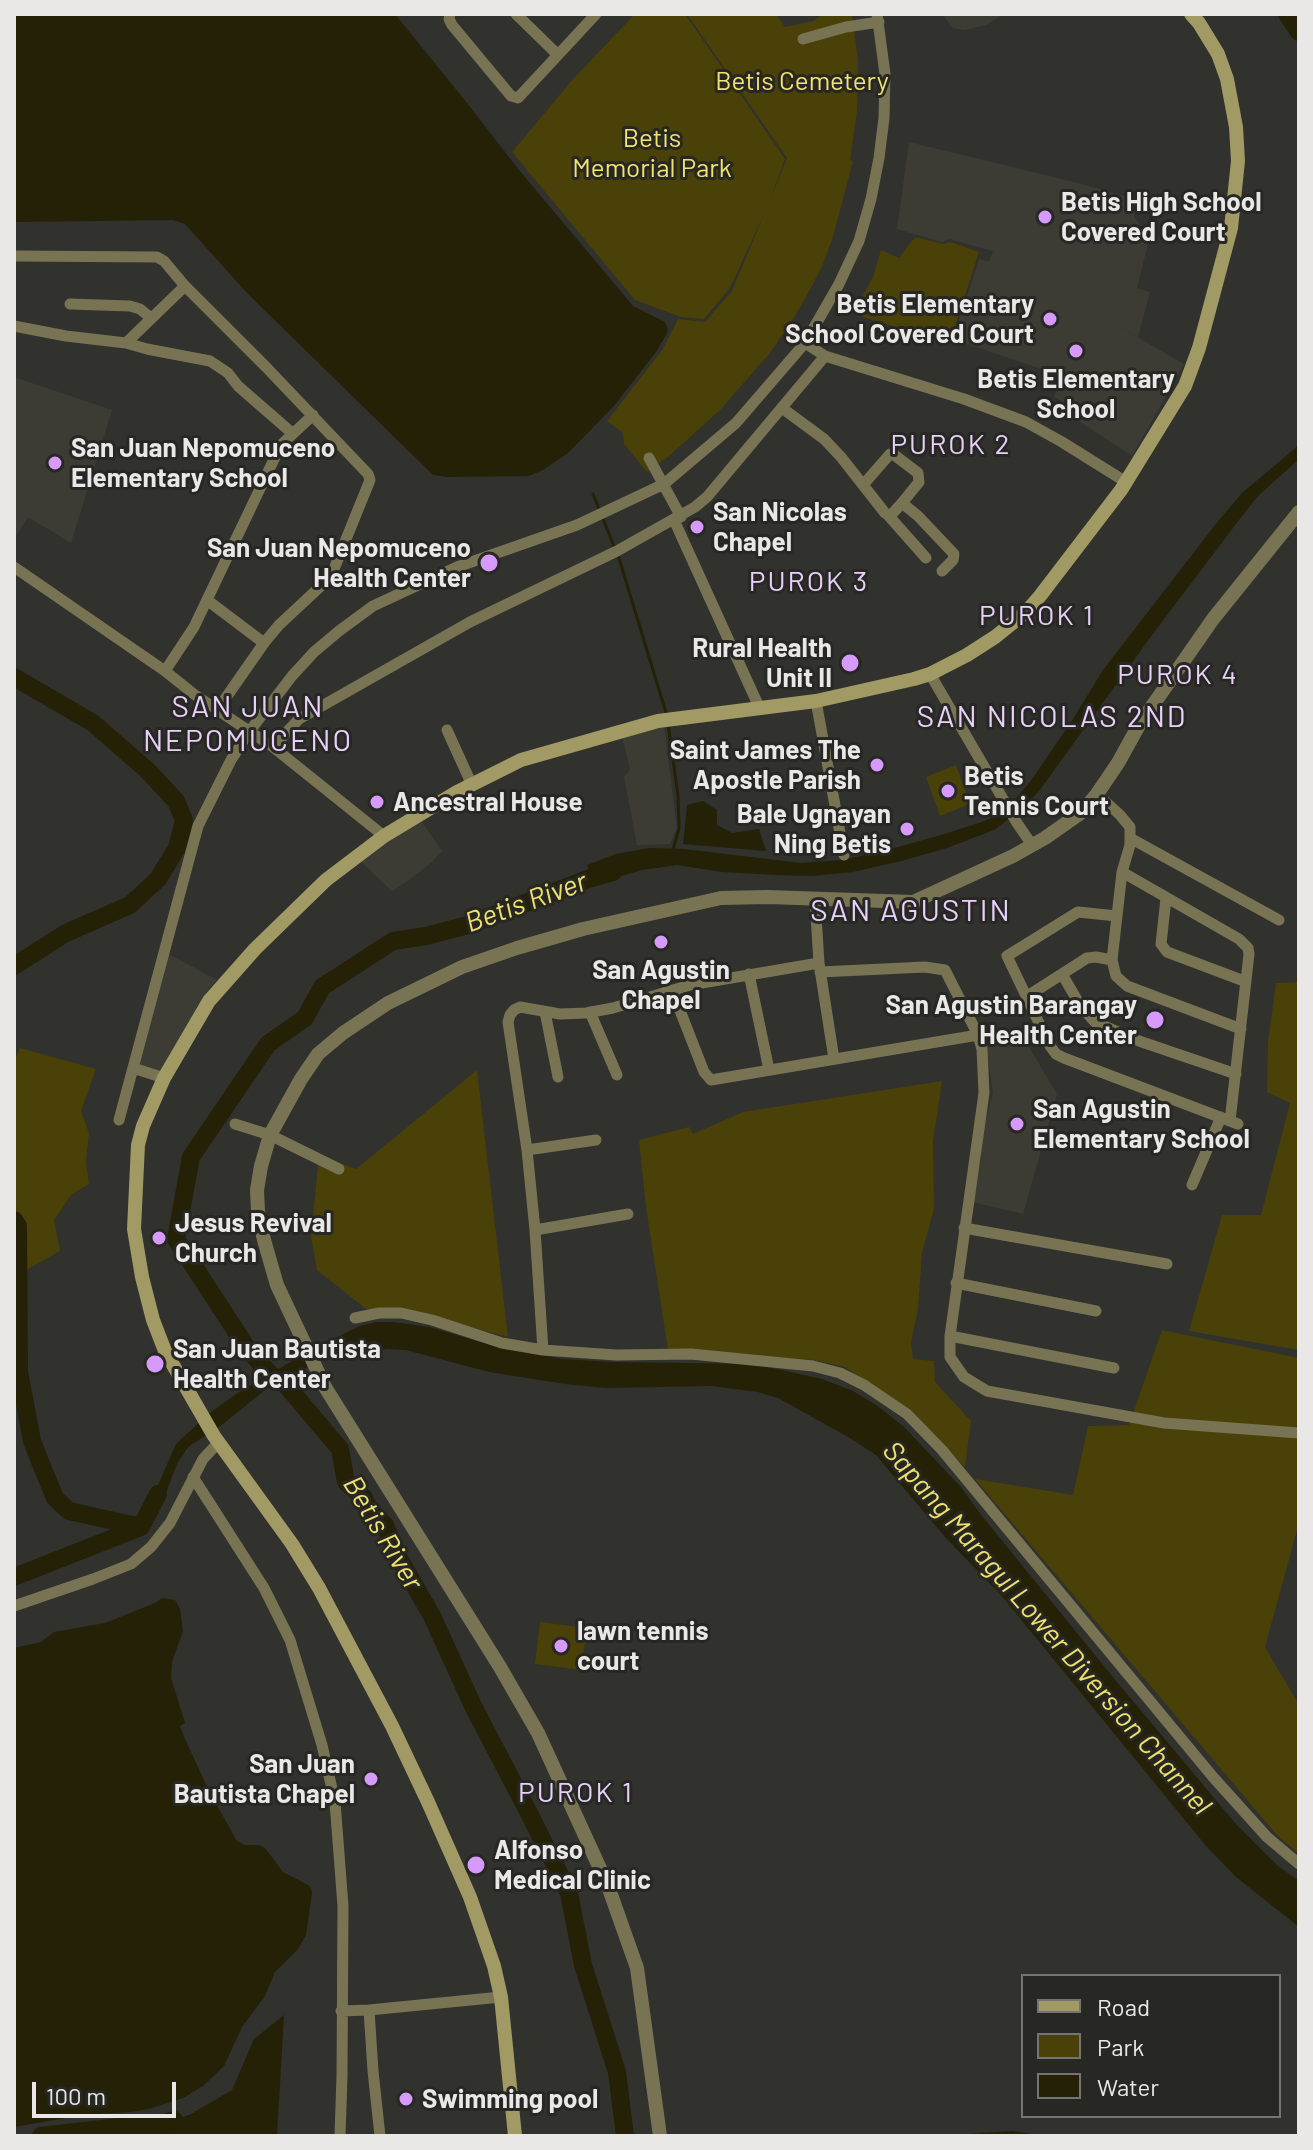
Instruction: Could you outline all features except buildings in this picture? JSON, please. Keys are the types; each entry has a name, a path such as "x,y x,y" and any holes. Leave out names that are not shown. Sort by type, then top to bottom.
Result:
{"main road":[{"path":"515,2136 501,1997 494,1966 470,1897 428,1802 392,1726 319,1588 292,1544 216,1440 165,1351 153,1320 134,1229 138,1145 143,1126 164,1078 209,1001 255,949 326,880 384,836 521,760 658,721 852,695 930,674 995,637 1026,612 1126,482 1185,386 1199,348 1231,228 1238,161 1231,94 1218,54 1191,14"}],"street":[{"path":"450,14 452,25 514,98 518,98 596,14"},
{"path":"516,14 558,55"},
{"path":"119,1120 198,826 224,772 277,693 314,652 373,606 457,567 577,525 664,484 736,423 805,343 839,284 859,241 879,158 885,74 878,18 803,39"},
{"path":"14,256 157,257 164,261 368,474 370,480 329,577 264,643 218,709"},
{"path":"126,343 185,286"},
{"path":"70,304 130,306 151,318"},
{"path":"14,326 126,343 210,361 292,433"},
{"path":"805,343 825,356 1026,422 1126,482"},
{"path":"273,747 299,719 470,622 678,519 707,497 825,356"},
{"path":"782,408 824,439 926,558"},
{"path":"165,671 194,627 282,444 313,415"},
{"path":"863,485 886,456 893,454 918,473 919,482 888,515"},
{"path":"649,458 664,484 760,709"},
{"path":"902,503 954,554 953,560 942,571"},
{"path":"660,2136 637,1968 608,1886 538,1733 315,1369 277,1285 264,1240 257,1190 270,1135 318,1054 376,1010 462,967 583,929 721,898 913,902 1013,856 1066,825 1097,794 1139,725 1204,631 1299,512"},
{"path":"14,567 273,747 384,836"},
{"path":"207,600 264,643"},
{"path":"930,674 1032,845"},
{"path":"816,701 844,855"},
{"path":"447,730 472,785"},
{"path":"1097,794 1130,827 1112,960 1116,976 1127,986 1241,1029"},
{"path":"1130,838 1279,920"},
{"path":"1122,872 1245,944 1249,954 1230,1121 1192,1185"},
{"path":"1166,898 1161,944 1167,952 1244,981"},
{"path":"815,899 819,968 834,1059"},
{"path":"1117,916 1078,912 1007,956 1050,1046 1056,1054 1075,1063 1230,1121"},
{"path":"1026,997 1087,958 1112,960"},
{"path":"543,1350 527,1150 508,1022 514,1010 520,1007 560,1014 590,1012 749,974 819,968 925,967 945,970 982,1049 984,1093 950,1336 950,1357 964,1377 987,1391 1164,1423 1299,1433"},
{"path":"749,974 769,1070"},
{"path":"1062,974 1080,1005 1095,1022 1139,1041 1236,1074"},
{"path":"672,990 699,1061 711,1080 978,1035"},
{"path":"545,1012 558,1077"},
{"path":"590,1012 617,1075"},
{"path":"133,1068 164,1078"},
{"path":"235,1124 270,1135 339,1169"},
{"path":"527,1150 596,1140"},
{"path":"535,1230 628,1214"},
{"path":"964,1228 1167,1264"},
{"path":"956,1283 1096,1311"},
{"path":"355,1318 401,1313 502,1343 543,1350 616,1355 691,1354 813,1366 840,1373 885,1398 907,1414 942,1450 1213,1777 1267,1837 1299,1864"},
{"path":"950,1336 1114,1368"},
{"path":"14,1606 131,1564 151,1547 170,1523 216,1440"},
{"path":"193,1477 264,1588 290,1640 321,1740 335,1802 343,1906 340,2136"},
{"path":"341,2011 501,1997"},
{"path":"369,2010 380,2136"}],"shaded area":[{"path":"942,14 1004,14 986,25 965,30 953,28"},
{"path":"909,142 1136,199 1134,216 1149,240 1137,288 1150,292 1138,337 1096,313 1184,364 1132,456 1065,412 1068,405 1054,397 1062,376 953,339 979,259 989,262 993,251 949,239 942,242 897,229"},
{"name":"San Juan Nepomuceno Elementary School","path":"14,377 112,410 71,543 28,517 14,539"},
{"path":"664,726 677,828 670,844 637,845 624,777 630,770 622,736"},
{"path":"420,819 442,851 431,863 392,891 357,858"},
{"path":"167,953 217,980 209,988 162,1077 137,1068"},
{"name":"San Agustin Elementary School","path":"1020,1032 1057,1094 1023,1214 972,1202 982,1156 977,1154 993,1093 985,1039"}],"green space":[{"path":"635,14 685,14 785,159 770,200 787,158 687,14 776,14 785,27 813,21 823,14 852,14 858,61 857,112 850,160 853,161 833,237 812,286 770,353 720,410 647,472 624,444 623,433 607,421 663,349 678,319 705,322 732,291 764,214 730,288 704,319 681,317 635,300 512,152 573,79"},
{"path":"915,237 943,244 950,242 979,252 951,339 902,329 854,312 873,277 881,250 899,258"},
{"name":"Betis Tennis Court","path":"956,765 970,804 940,816 926,777"},
{"path":"1299,982 1299,1350 1189,1331 1222,1215 1261,1215 1290,1103 1267,1092 1268,1042 1276,983"},
{"path":"20,1048 96,1069 81,1111 89,1133 86,1161 89,1184 71,1195 54,1220 60,1251 26,1270 20,1225 14,1217 14,1062"},
{"path":"477,1070 508,1337 402,1309 366,1309 317,1270 311,1237 319,1155 356,1169"},
{"path":"942,1081 933,1141 934,1209 922,1253 918,1310 911,1342 913,1359 934,1361 935,1382 971,1421 965,1467 910,1410 845,1367 814,1360 668,1350 639,1140 689,1127 693,1134 743,1112"},
{"path":"1162,1330 1299,1358 1299,1523 1265,1647 1299,1705 1299,1854 1277,1835 975,1479 1073,1495 1088,1426 1129,1425"},
{"name":"lawn tennis court","path":"540,1622 587,1628 581,1670 535,1664"}],"water":[{"path":"14,14 395,14 519,170 633,306 665,322 666,335 614,406 568,453 543,470 529,476 433,475 247,293 185,224 173,220 14,222"},
{"path":"1299,445 1299,459 1258,496 1242,516 1039,791 1022,809 994,830 947,848 853,872 777,875 722,872 677,865 642,870 594,884 587,865 616,854 649,848 684,849 801,863 842,860 941,835 996,816 1030,782 1103,670 1215,525 1242,493"},
{"path":"703,801 717,810 717,825 732,833 759,829 766,851 683,844 687,805"},
{"path":"376,1322 429,1327 494,1346 562,1359 754,1364 822,1379 853,1391 879,1407 904,1427 960,1486 1235,1823 1278,1866 1299,1881 1299,1927 1236,1877 1206,1846 1001,1595 945,1537 876,1455 778,1398 711,1386 605,1388 565,1384 489,1372 406,1350 358,1350 318,1361 270,1386 223,1424 188,1447 177,1464 157,1516 141,1511 155,1492 176,1444 207,1415 309,1351 360,1326"},
{"path":"162,1598 175,1600 180,1609 183,1631 172,1662 171,1678 185,1723 180,1726 185,1739 237,1841 265,1848 283,1872 311,1888 306,1935 298,1949 275,1972 265,1996 242,2027 224,2066 203,2086 183,2098 149,2109 82,2115 14,2127 14,1648 41,1642 54,1632 105,1623"},
{"path":"284,2015 277,2136 53,2136 118,2128 156,2128 191,2114 232,2090 254,2039"},
{"path":"1012,2131 1046,2136 950,2136 981,2133"}],"waterway":[{"path":"1287,14 1299,32"},
{"path":"593,494 599,509"},
{"path":"602,516 615,549"},
{"path":"618,555 667,716"},
{"path":"14,677 93,723 147,770 176,801 184,820 177,848 158,879 130,905 66,933 14,966"},
{"path":"668,724 678,795 679,828 673,850"},
{"name":"Betis River","path":"613,872 468,925 393,941 322,987 305,1018 268,1044 191,1157 176,1239 247,1348 269,1373 286,1385 340,1449 346,1482 364,1498 370,1510 385,1525 397,1555 432,1616 474,1708 569,1893 583,1965 617,2072 625,2136"},
{"path":"14,1220 18,1226 19,1372 32,1441 55,1498 69,1511 141,1527"},
{"name":"Sapang Maragul Lower Diversion Channel","path":"141,1527 158,1494"},
{"path":"14,1577 141,1527"},
{"path":"41,2136 155,2126 174,2120"}],"place":[{"name":"Betis High School Covered Court","path":"1045,217"},
{"name":"Betis Elementary School Covered Court","path":"1050,319"},
{"name":"Betis Elementary School","path":"1076,351"},
{"name":"San Juan Nepomuceno Elementary School","path":"55,463"},
{"name":"San Nicolas Chapel","path":"697,527"},
{"name":"San Juan Nepomuceno Health Center","path":"489,563"},
{"name":"Rural Health Unit II","path":"850,663"},
{"name":"Saint James The Apostle Parish","path":"877,765"},
{"name":"Betis Tennis Court","path":"948,791"},
{"name":"Ancestral House","path":"377,802"},
{"name":"Bale Ugnayan Ning Betis","path":"907,829"},
{"name":"San Agustin Chapel","path":"661,942"},
{"name":"San Agustin Barangay Health Center","path":"1155,1020"},
{"name":"San Agustin Elementary School","path":"1017,1124"},
{"name":"Jesus Revival Church","path":"159,1238"},
{"name":"San Juan Bautista Health Center","path":"155,1364"},
{"name":"lawn tennis court","path":"561,1646"},
{"name":"San Juan Bautista Chapel","path":"371,1779"},
{"name":"Alfonso Medical Clinic","path":"476,1865"},
{"name":"Swimming pool","path":"406,2099"}],"district":[{"name":"PUROK 2","path":"951,445"},
{"name":"PUROK 3","path":"809,582"},
{"name":"PUROK 1","path":"1037,616"},
{"name":"PUROK 4","path":"1178,675"},
{"name":"SAN NICOLAS 2ND","path":"1052,717"},
{"name":"SAN JUAN NEPOMUCENO","path":"248,724"},
{"name":"SAN AGUSTIN","path":"911,911"},
{"name":"PUROK 1","path":"576,1793"}],"park label":[{"name":"Betis Cemetery","path":"802,81"},
{"name":"Betis Memorial Park","path":"652,153"}]}
